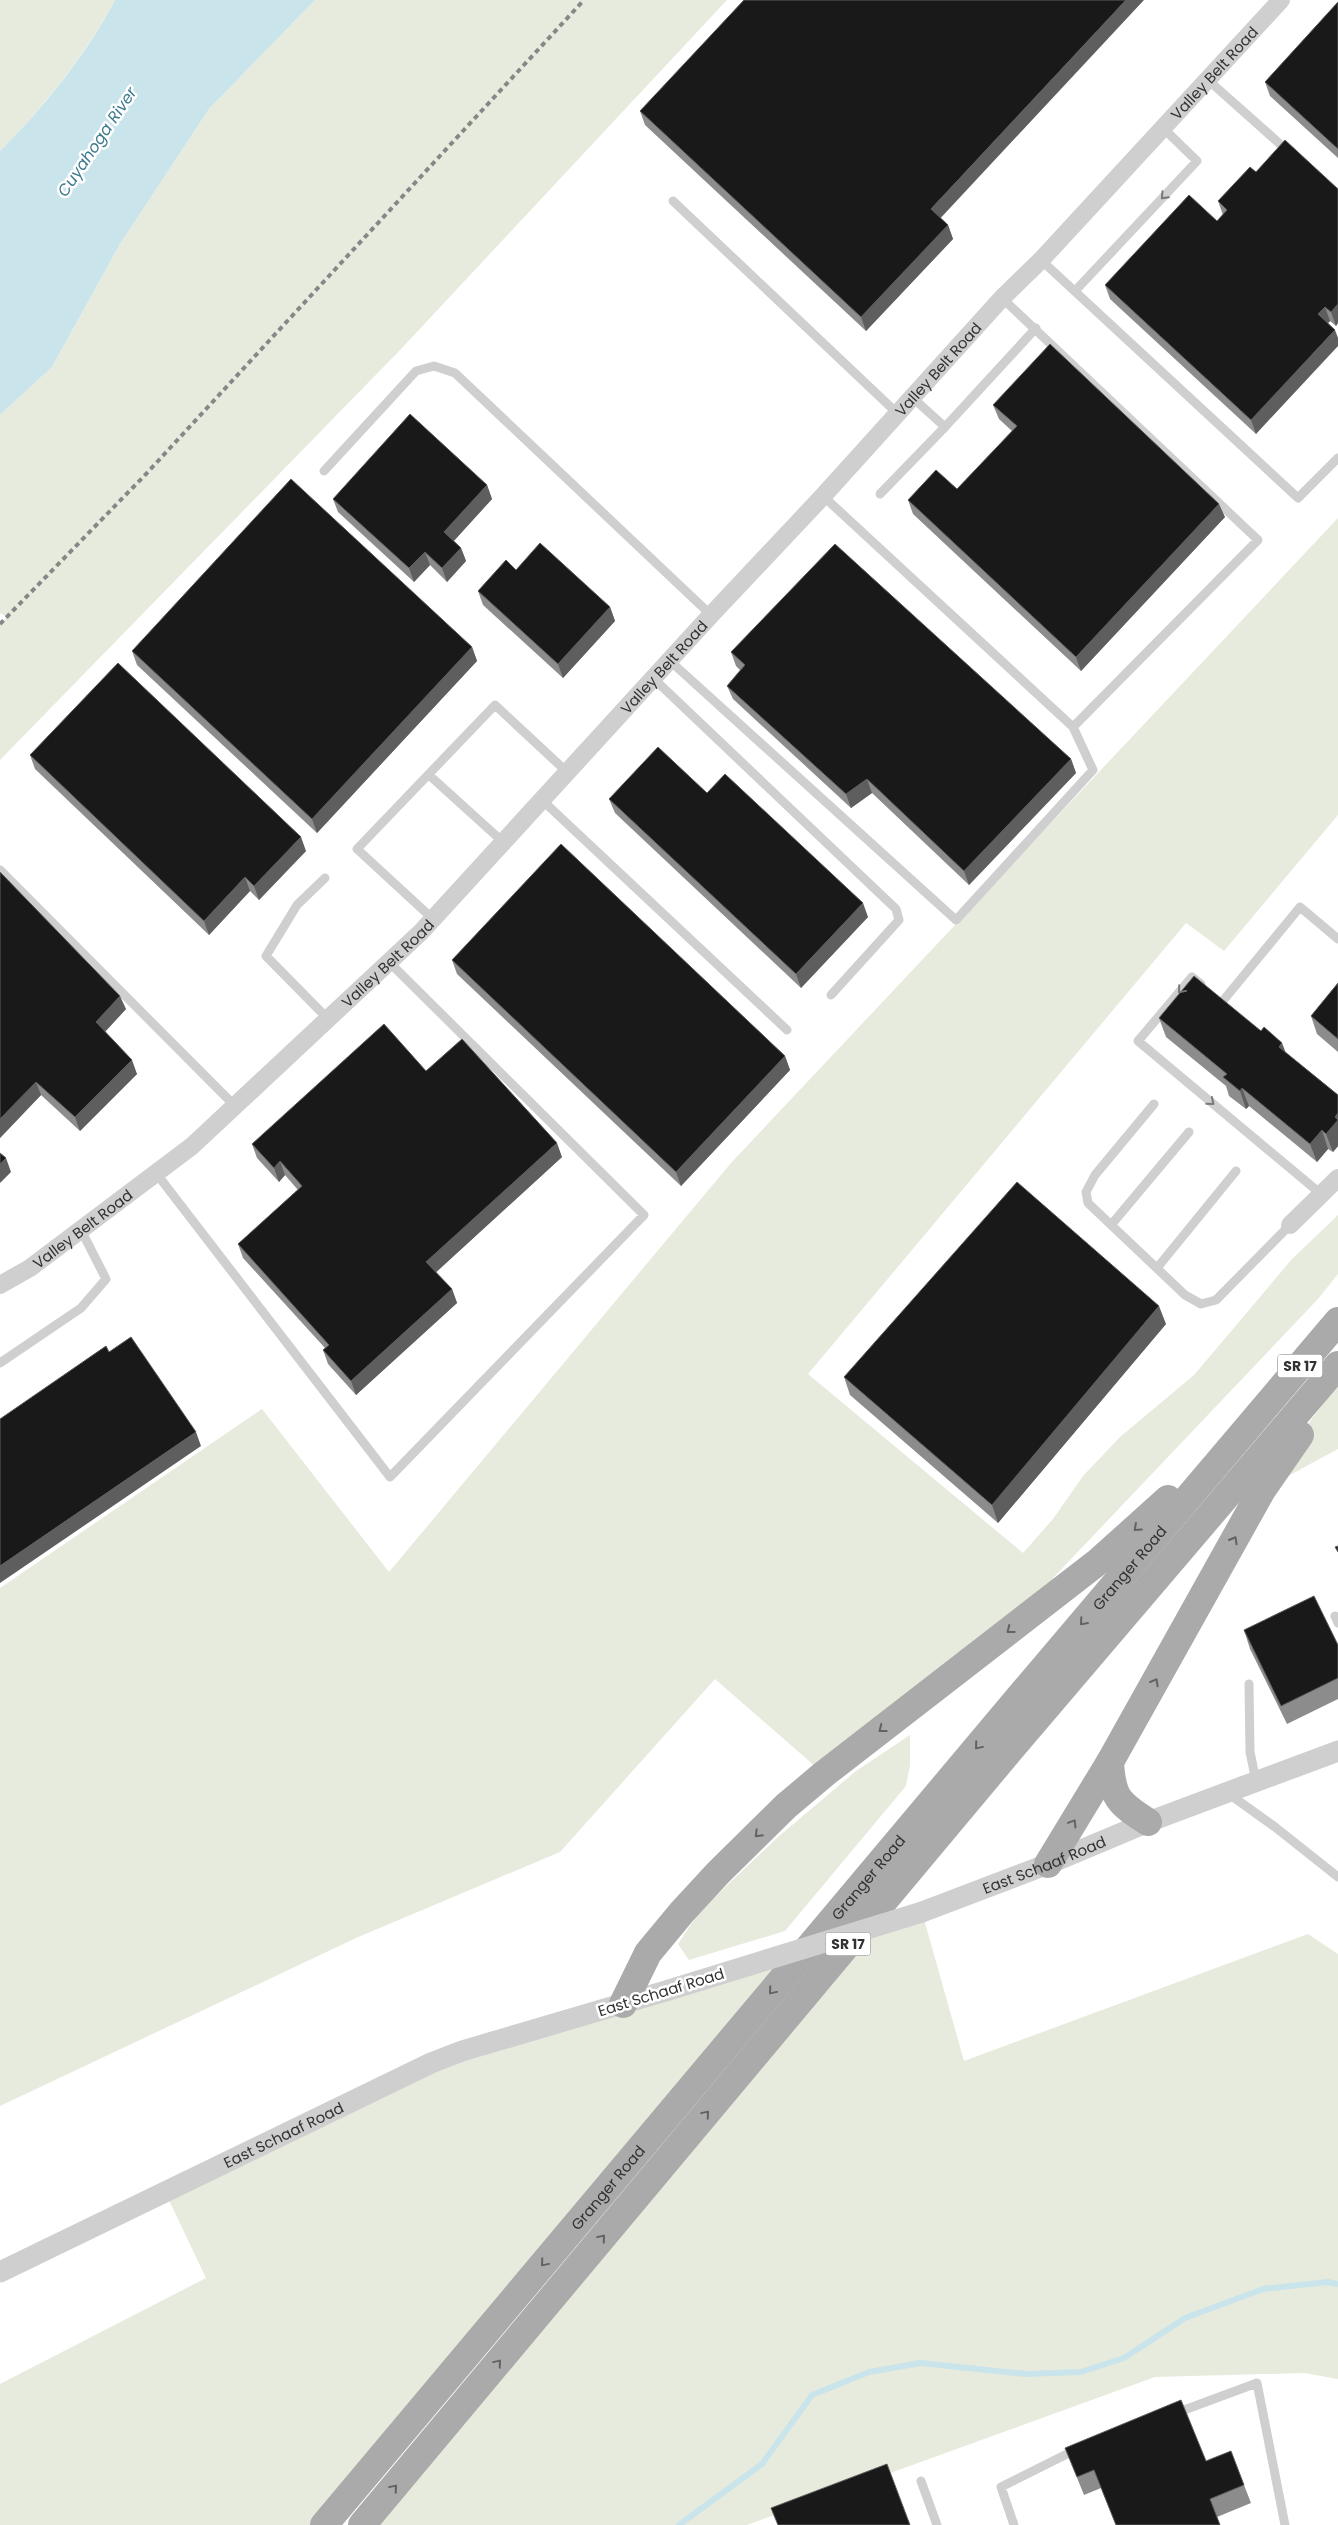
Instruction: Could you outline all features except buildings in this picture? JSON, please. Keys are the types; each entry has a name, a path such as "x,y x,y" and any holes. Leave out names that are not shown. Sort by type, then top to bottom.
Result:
{"main road":[{"name":"Granger Road","path":"324,2525 1015,1702 1263,1412 1338,1321"},
{"name":"Granger Road","path":"362,2525 1010,1750 1338,1365"},
{"path":"1048,1864 1110,1762 1262,1490 1284,1456 1338,1384"},
{"path":"623,2004 648,1953 718,1873 786,1806 824,1774 1099,1561 1263,1412"},
{"path":"1110,1762 1112,1786 1122,1803 1148,1822"}],"street":[{"name":"Valley Belt Road","path":"0,1285 30,1268 192,1146 433,919 711,615 913,398 1002,298 1041,260 1281,0"},
{"path":"1290,1226 1338,1178"},
{"name":"East Schaaf Road","path":"0,2272 431,2063 922,1912 1048,1864 1148,1822 1338,1751"}],"lane":[{"path":"1208,80 1295,156"},
{"path":"1075,290 1198,161 1163,128"},
{"path":"673,201 898,414"},
{"path":"1041,260 1298,498 1338,458"},
{"path":"1002,298 1036,328 1258,540 1073,727"},
{"path":"880,494 946,427 1036,328"},
{"path":"324,471 416,371 434,366 455,373 711,615"},
{"path":"913,398 946,427"},
{"path":"670,660 956,920 1093,770 1073,727 823,496"},
{"path":"653,678 896,909 899,920 831,995"},
{"path":"433,919 357,849 496,705 567,772"},
{"path":"429,775 503,842"},
{"path":"542,800 787,1030"},
{"path":"0,870 234,1106"},
{"path":"325,878 297,905 266,956 328,1019"},
{"path":"1215,995 1226,1005 1300,907 1338,939"},
{"path":"156,1173 390,1477 644,1215 389,962"},
{"path":"1207,989 1192,977 1138,1041 1320,1194"},
{"path":"1154,1104 1095,1175 1086,1192 1088,1204 1185,1295 1201,1304 1216,1300 1290,1226"},
{"path":"1111,1225 1189,1132"},
{"path":"1156,1268 1236,1171"},
{"path":"0,1363 81,1308 106,1279 81,1230"},
{"path":"1249,1684 1250,1752 1256,1782"},
{"path":"1226,1793 1275,1827 1338,1877"},
{"path":"1166,2417 1257,2384 1285,2525"},
{"path":"1014,2525 1001,2487 1084,2446"},
{"path":"921,2481 937,2525"}],"shaded area":[{"path":"0,0 115,0 78,60 63,80 0,151"},
{"path":"315,0 727,0 402,348 0,760 0,624 7,617 0,613 0,415 52,367 120,244 209,109"},
{"path":"1338,518 1338,815 1224,951 1186,923 808,1374 1023,1553 1053,1519 1083,1476 1120,1437 1194,1375 1292,1259 1338,1215 1338,1274 1318,1299 1053,1578 1064,1588 824,1774 715,1679 560,1852 356,1938 0,2106 0,1588 262,1409 389,1572 731,1163"},
{"path":"1338,1384 1338,1449 1262,1490 1284,1456"},
{"path":"910,1735 910,1765 906,1786 785,1931 689,1960 678,1944 700,1911 778,1837 856,1771"},
{"path":"922,1912 964,2061 1308,1934 1338,1954 1338,2379 1304,2373 1155,2377 747,2525 362,2525 855,1933"},
{"path":"809,1947 324,2525 0,2525 0,2384 206,2278 165,2192 431,2063"}],"water":[{"name":"Cuyahoga River","path":"115,0 315,0 209,109 120,244 52,367 0,415 0,151 63,80 92,40"}],"waterway":[{"path":"679,2525 762,2464 812,2395 869,2372 920,2363 1026,2374 1081,2372 1124,2358 1185,2318 1263,2289 1328,2282 1338,2284"}],"railway":[{"path":"0,624 146,474 584,0"}]}
